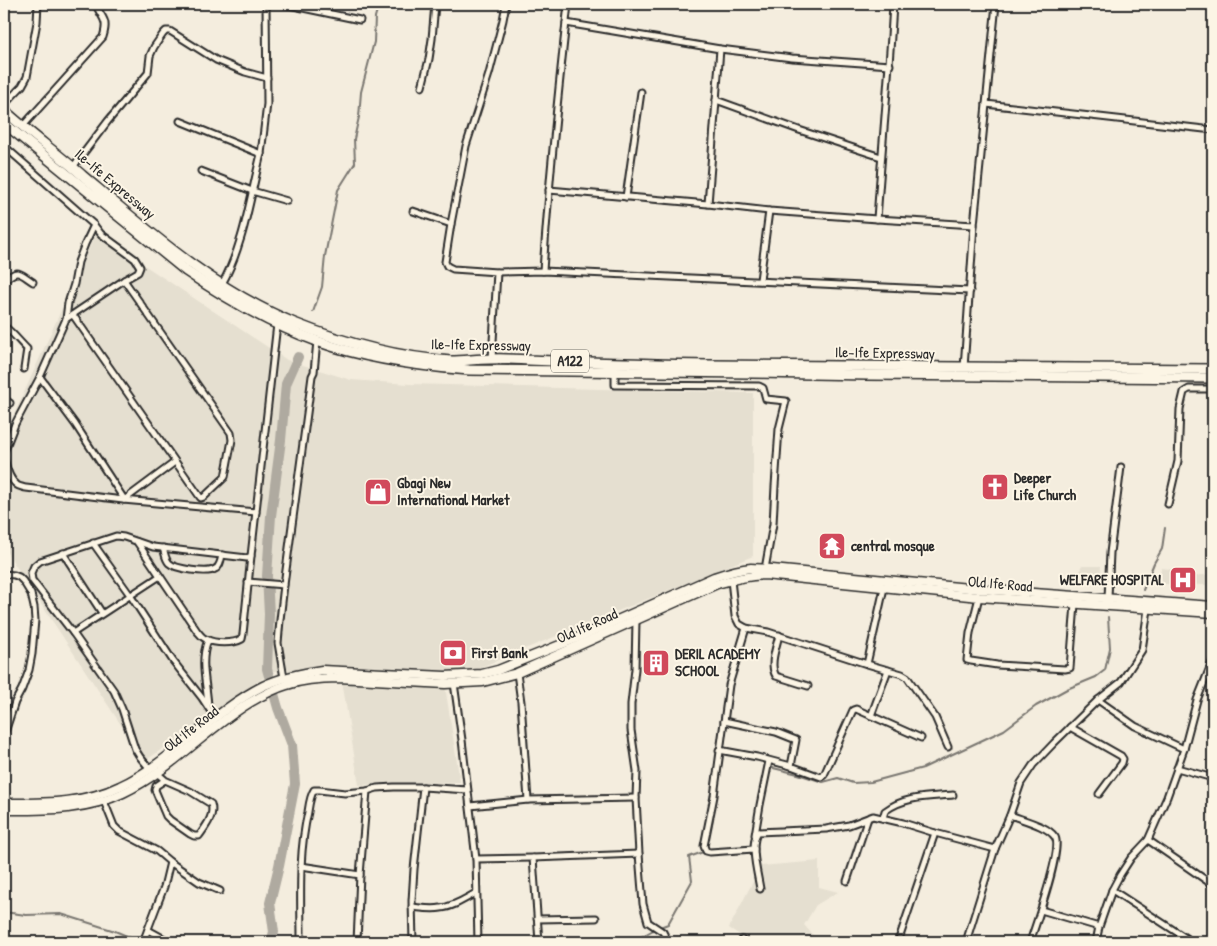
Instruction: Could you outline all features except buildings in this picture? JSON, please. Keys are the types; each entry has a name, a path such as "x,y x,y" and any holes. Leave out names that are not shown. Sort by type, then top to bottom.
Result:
{"highway":[{"name":"Ile-Ife Expressway","path":"4,110 22,127 186,261 270,312 337,339 368,348 455,361 492,359 656,364 1213,369"},
{"name":"Ile-Ife Expressway","path":"4,123 186,271 238,304 277,324 317,341 376,357 437,368 469,370 1213,378"}],"main road":[{"name":"Old Ife Road","path":"4,810 13,806 71,800 102,794 128,782 150,769 238,702 270,687 287,685 322,674 339,678 454,684 483,682 517,672 714,577 751,568 932,588 979,597 1148,609 1213,606"},
{"name":"Old Ife Road","path":"4,802 13,806 46,810 72,808 104,801 122,794 157,774 219,724 284,678 304,673 445,676 482,674 498,670 636,620 717,584 752,576 765,575 884,588 979,589 1108,598 1192,608 1213,613"}],"street":[{"path":"4,106 22,86 27,77 37,22 38,4"},
{"path":"22,127 103,36 106,24 105,19 96,4"},
{"path":"222,284 230,268 241,235 261,154 267,104 266,4"},
{"path":"284,4 360,20"},
{"path":"314,10 316,4"},
{"path":"422,87 432,39 434,4"},
{"path":"506,4 489,74 466,146 451,224 445,262 447,266 453,269 497,272 543,271 970,291"},
{"path":"543,271 549,190 568,4"},
{"path":"877,220 890,65 893,4"},
{"path":"964,368 974,225 996,4"},
{"path":"566,23 720,49 792,58 890,65"},
{"path":"73,167 148,73 150,56 166,31 170,31 216,60 245,72 267,78"},
{"path":"708,204 720,49"},
{"path":"626,197 641,92"},
{"path":"716,100 881,157"},
{"path":"986,104 1213,130"},
{"path":"180,121 261,154"},
{"path":"4,146 94,225 101,234 135,259 139,265 138,272 66,319"},
{"path":"201,171 252,191 287,200"},
{"path":"549,190 877,220 974,225"},
{"path":"413,211 451,224"},
{"path":"760,280 769,211"},
{"path":"4,452 66,319 68,302 78,262 94,225"},
{"path":"4,281 15,272 33,282"},
{"path":"492,359 497,272"},
{"path":"124,280 231,433 232,440 226,477 201,498"},
{"path":"73,315 201,498 202,507"},
{"path":"137,542 203,638 228,642 242,638 250,582 258,483 277,324"},
{"path":"4,326 27,349 24,369"},
{"path":"284,678 278,643 282,584 317,341"},
{"path":"615,372 615,385 760,386 763,388 766,399 786,401 779,429 773,524 765,569"},
{"path":"40,377 75,424 124,500"},
{"path":"1168,504 1178,461 1180,409 1184,392 1188,389 1213,389"},
{"path":"4,399 10,403"},
{"path":"4,458 10,475 18,485 26,488 124,500 256,512"},
{"path":"124,500 175,462"},
{"path":"1108,598 1110,553 1121,467"},
{"path":"150,769 135,750 114,691 32,580 30,573 40,561 116,536 153,547 247,558 251,556"},
{"path":"93,543 173,661 215,718"},
{"path":"163,548 170,564 175,567 192,570 209,571 216,569 222,555"},
{"path":"63,553 102,613"},
{"path":"4,574 19,576 24,581 31,594 35,620 29,670 15,702 4,735"},
{"path":"73,633 160,576"},
{"path":"731,580 735,616 739,624 746,628 779,635 902,674 935,717 948,747"},
{"path":"250,582 282,584"},
{"path":"868,664 884,588"},
{"path":"979,597 970,633 967,660 997,665 1070,668 1076,604"},
{"path":"966,942 995,849 1010,816 1020,783 1038,759 1070,727 1098,700 1121,682 1142,650 1148,609"},
{"path":"636,620 635,669 631,704 633,746 637,771 636,798 639,854 646,920 663,932 668,942"},
{"path":"746,628 729,685 714,796 704,846 706,851 710,852 754,849"},
{"path":"779,635 773,666 774,673 776,676 808,686"},
{"path":"208,640 203,653 208,707"},
{"path":"1096,942 1112,890 1123,869 1148,840 1167,797 1184,750 1197,700 1213,660"},
{"path":"871,716 888,670"},
{"path":"517,672 528,800"},
{"path":"454,684 476,859 478,942"},
{"path":"1098,700 1135,726 1184,750"},
{"path":"720,750 791,766 821,777 824,775 853,710 856,709 921,738"},
{"path":"724,721 776,732 796,740 791,766"},
{"path":"1070,727 1123,759 1122,763 1098,794"},
{"path":"760,889 754,849 760,804 769,761"},
{"path":"1177,768 1213,778"},
{"path":"157,774 211,804 212,815 199,836 190,834 166,816 155,790 156,786 165,780"},
{"path":"301,942 301,866 306,822 314,790 345,793 377,788 423,787 468,790"},
{"path":"413,942 414,869 423,787"},
{"path":"357,942 367,791"},
{"path":"883,818 885,811 899,802 921,797 953,796"},
{"path":"470,806 528,800 636,798"},
{"path":"104,801 114,826 119,831 157,851 199,882 220,891"},
{"path":"755,835 758,832 766,831 826,829 849,825 873,816 995,849"},
{"path":"1010,816 1049,831 1055,836 1057,841 1056,852 1041,910 1030,942"},
{"path":"847,881 868,818"},
{"path":"898,942 935,834"},
{"path":"1148,840 1213,885"},
{"path":"476,859 639,854"},
{"path":"533,858 539,942"},
{"path":"143,942 164,887 170,862"},
{"path":"301,866 360,875"},
{"path":"1112,890 1192,942"},
{"path":"412,908 435,909 449,907 476,893"},
{"path":"1041,910 1099,928"},
{"path":"537,919 596,918"},
{"path":"148,930 170,942"}],"shaded area":[{"name":"Gbagi New International Market","path":"96,233 287,360 351,380 409,384 753,393 753,556 471,671 273,671 145,761 4,548 4,437"},
{"path":"1081,566 1101,566 1100,584 1079,584"},
{"name":"WELFARE HOSPITAL","path":"1161,568 1170,569 1170,571 1175,572 1175,575 1207,575 1206,585 1160,584"},
{"path":"342,681 445,686 460,782 359,785"},
{"path":"819,861 819,887 838,892 816,905 804,925 819,942 751,942 729,928 761,866"}],"waterway":[{"path":"313,312 322,287 325,256 338,190 355,163 354,139 359,117 361,92 374,42 375,17 379,4"},
{"path":"271,942 274,932 270,903 295,784 292,745 278,708 267,669 269,614 267,576 271,516 286,384 298,357"},
{"path":"1143,590 1162,549 1165,528"},
{"path":"769,767 823,782 838,778 853,783 871,782 923,768 1004,730 1036,706 1067,689 1096,677 1105,670 1110,648 1108,617"},
{"path":"750,848 757,808"},
{"path":"660,927 668,924 692,881 689,857 706,851"},
{"path":"4,912 26,915 61,914 115,931 141,942"},
{"path":"632,942 655,929"}],"place":[{"name":"Deeper Life Church","path":"995,487"},
{"name":"Gbagi New International Market","path":"378,492"},
{"name":"central mosque","path":"832,546"},
{"name":"WELFARE HOSPITAL","path":"1183,580"},
{"name":"First Bank","path":"453,653"},
{"name":"DERIL ACADEMY SCHOOL","path":"656,663"}]}
